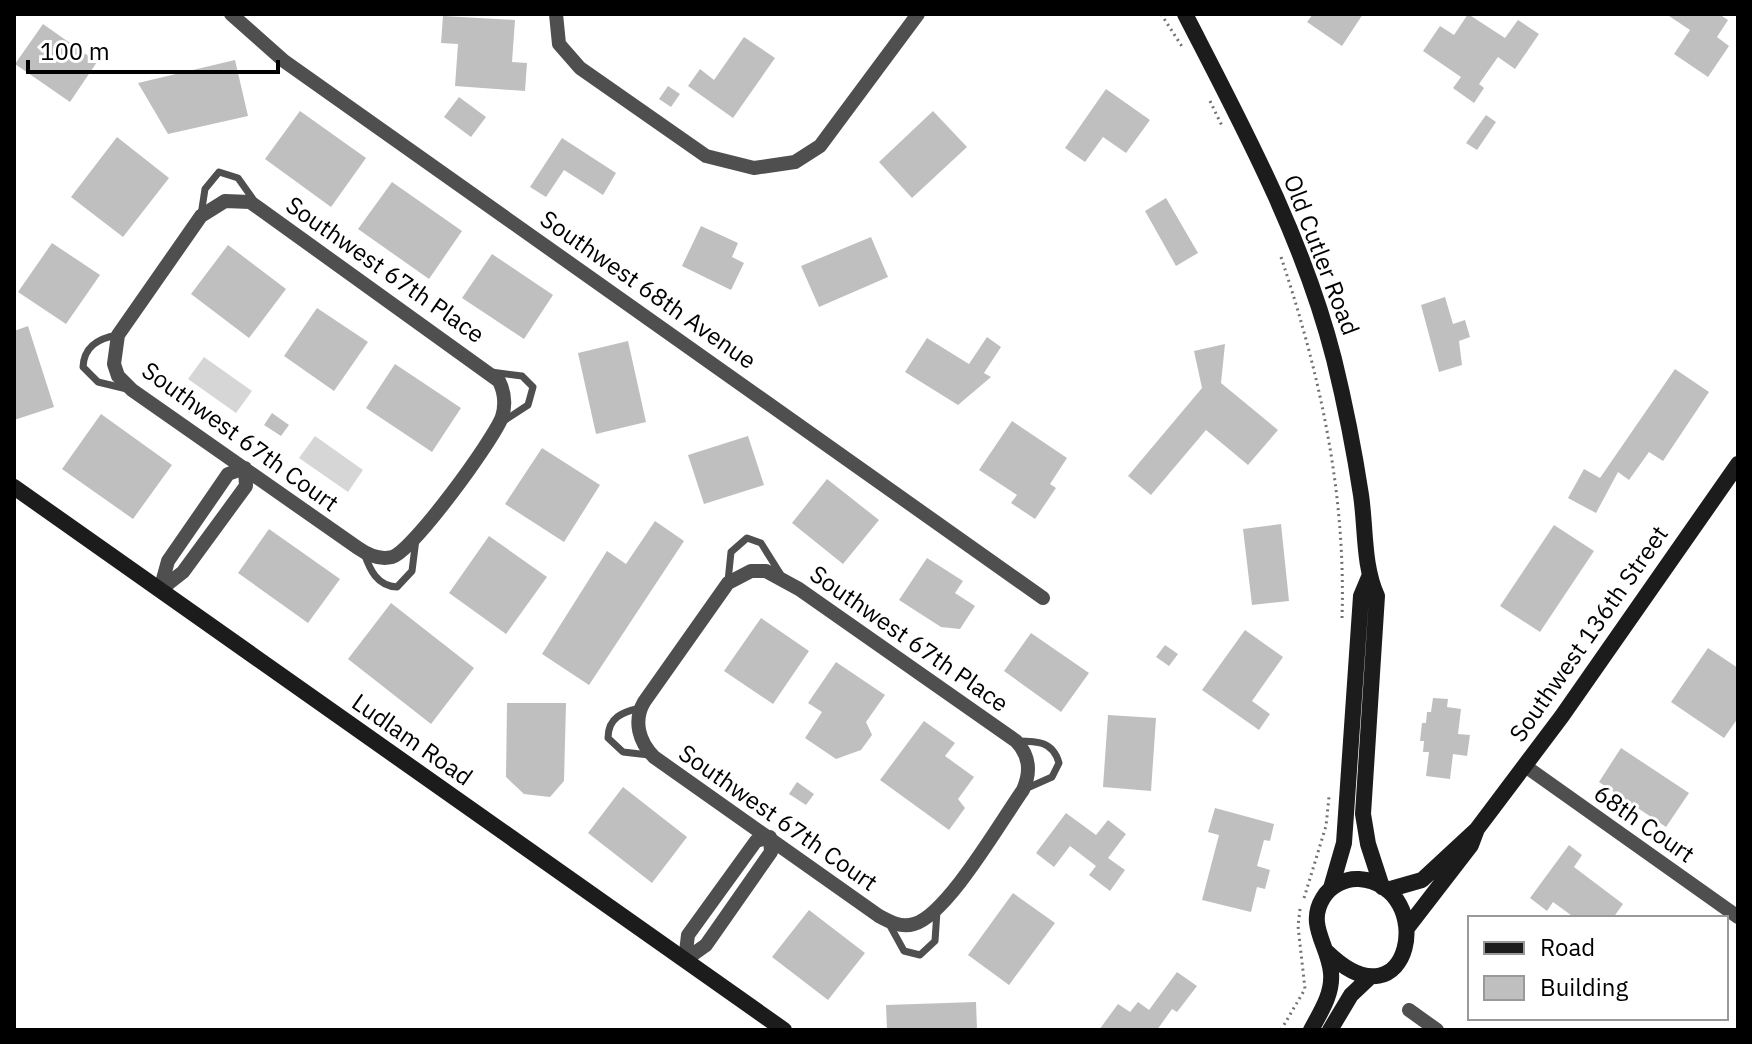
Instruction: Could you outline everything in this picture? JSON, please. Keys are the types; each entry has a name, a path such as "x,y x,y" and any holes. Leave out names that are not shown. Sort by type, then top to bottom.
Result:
{"main road":[{"name":"Old Cutler Road","path":"1185,14 1278,202 1317,298 1350,429 1369,577 1377,596 1363,814 1368,844 1385,888"},
{"name":"Southwest 136th Street","path":"1407,928 1471,845 1477,829 1525,766 1738,464"},
{"name":"Ludlam Road","path":"14,487 784,1030"},
{"path":"1311,1030 1330,989 1327,952 1316,920 1318,907 1331,888 1344,843 1361,596 1369,577"},
{"name":"Southwest 136th Street","path":"1385,888 1422,880 1461,840 1477,829"},
{"path":"1327,952 1355,974 1369,978 1383,975 1397,965 1405,951 1407,928 1397,901 1385,888 1351,879 1331,888"},
{"path":"1330,1030 1351,995 1369,978"}],"street":[{"name":"Southwest 68th Avenue","path":"231,14 284,61 1043,598"},
{"path":"556,14 559,44 580,68 706,156 754,168 795,162 820,146 918,14"},
{"name":"Southwest 67th Place","path":"201,216 225,201 250,202 258,207 491,372 499,381 505,397 500,422"},
{"path":"118,335 201,216"},
{"name":"Southwest 67th Court","path":"118,335 114,364 118,376 132,390 363,551 391,557 416,539"},
{"path":"416,539 500,422"},
{"path":"245,468 246,486 183,572 160,590 168,561 228,474 245,468"},
{"name":"Southwest 67th Place","path":"728,583 751,571 766,571 784,580 1016,741 1028,763 1023,790"},
{"path":"640,708 728,583"},
{"name":"Southwest 67th Court","path":"640,708 638,726 651,755 887,920 910,926 937,911"},
{"name":"68th Court","path":"1525,766 1738,917"},
{"path":"937,911 1023,790"},
{"path":"685,960 706,945 771,852 770,837"},
{"path":"1409,1010 1437,1030"}],"lane":[{"path":"201,216 205,189 219,172 231,173 238,178 258,207"},
{"path":"118,335 105,337 90,347 83,367 98,382 132,390"},
{"path":"491,372 522,376 533,387 528,405 500,422"},
{"path":"728,583 731,552 747,538 761,543 784,580"},
{"path":"363,551 376,577 387,586 397,587 412,571 416,539"},
{"path":"640,708 623,712 615,718 608,738 623,752 651,755"},
{"path":"1016,741 1046,744 1054,751 1059,763 1052,777 1023,790"},
{"path":"887,920 898,943 914,956 925,953 934,945 937,911"}],"path":[{"path":"1161,14 1183,49"},
{"path":"1208,97 1224,131"},
{"path":"1280,252 1306,332 1328,428 1342,555 1341,619"},
{"path":"1281,1030 1305,989 1299,915 1326,826 1330,788"}],"shaded area":[{"path":"204,357 252,391 236,413 188,379"},
{"path":"315,436 363,470 348,492 299,458"}],"building":[{"path":"1313,14 1363,14 1342,46 1307,22"},
{"path":"1468,14 1505,38 1518,20 1539,34 1515,69 1498,57 1479,84 1484,88 1474,103 1453,88 1461,77 1423,51 1440,26 1454,35"},
{"path":"1666,14 1719,14 1728,20 1717,37 1729,46 1708,77 1674,54 1690,30"},
{"path":"443,16 515,20 512,62 527,63 525,91 455,86 458,44 441,43"},
{"path":"43,24 97,62 70,102 15,64"},
{"path":"744,37 775,58 733,118 688,86 700,69 714,80"},
{"path":"235,60 248,116 168,134 138,83"},
{"path":"668,86 680,94 671,107 659,99"},
{"path":"1106,89 1150,120 1126,153 1103,137 1085,162 1065,148"},
{"path":"459,97 486,117 471,137 444,117"},
{"path":"300,111 366,158 331,207 265,159"},
{"path":"933,111 967,147 912,198 879,162"},
{"path":"1486,115 1496,122 1477,150 1466,143"},
{"path":"117,137 169,178 123,237 71,197"},
{"path":"562,138 616,173 603,195 564,170 546,197 530,187"},
{"path":"392,182 462,231 429,279 358,229"},
{"path":"1166,198 1198,253 1176,266 1145,211"},
{"path":"701,226 738,243 732,257 744,263 731,290 682,266"},
{"path":"871,237 888,277 819,307 801,266"},
{"path":"52,243 100,275 66,324 18,292"},
{"path":"228,245 286,289 249,338 191,294"},
{"path":"492,254 553,295 524,339 462,298"},
{"path":"1445,297 1453,324 1465,320 1470,337 1459,341 1462,365 1439,372 1421,305"},
{"path":"317,308 368,342 334,391 284,356"},
{"path":"28,326 54,407 14,420 14,331"},
{"path":"987,337 1001,347 984,373 991,377 958,405 905,372 927,338 969,364"},
{"path":"628,341 646,422 596,434 578,353"},
{"path":"1225,344 1221,383 1278,430 1248,465 1206,430 1151,495 1128,476 1202,388 1194,351"},
{"path":"395,364 461,408 432,452 366,408"},
{"path":"1675,369 1709,392 1663,461 1649,452 1629,480 1618,472 1596,513 1568,498 1584,469 1600,478"},
{"path":"272,413 289,425 281,436 264,425"},
{"path":"101,414 172,465 133,519 62,469"},
{"path":"1012,421 1067,458 1050,484 1056,488 1035,519 1011,503 1017,495 979,470"},
{"path":"748,436 764,485 704,504 688,455"},
{"path":"542,448 600,485 564,542 505,504"},
{"path":"827,479 879,520 843,564 792,523"},
{"path":"655,521 684,541 589,685 542,654 607,551 626,564"},
{"path":"1281,524 1289,601 1252,605 1243,529"},
{"path":"1554,525 1594,551 1540,632 1500,606"},
{"path":"269,529 340,579 308,623 238,573"},
{"path":"489,536 547,577 506,634 449,593"},
{"path":"927,558 963,581 955,593 975,606 960,629 941,627 899,600"},
{"path":"391,603 474,668 431,724 348,659"},
{"path":"761,618 809,651 773,704 724,671"},
{"path":"1245,630 1283,657 1252,701 1270,714 1259,730 1202,690"},
{"path":"1031,633 1089,673 1061,712 1004,671"},
{"path":"1165,645 1178,654 1169,666 1156,657"},
{"path":"1708,648 1738,668 1738,718 1724,738 1671,702"},
{"path":"836,662 885,695 866,722 872,735 861,750 836,759 805,738 822,712 808,703"},
{"path":"1433,698 1448,699 1447,707 1461,709 1458,734 1470,735 1467,756 1453,754 1450,779 1426,776 1429,752 1423,752 1424,741 1420,741 1422,723 1426,723 1427,712 1431,712"},
{"path":"507,703 566,703 564,781 550,797 524,794 506,777"},
{"path":"1108,715 1156,718 1151,791 1103,787"},
{"path":"924,721 955,743 945,756 974,777 958,799 965,808 949,830 880,780"},
{"path":"1621,748 1689,793 1666,827 1599,782"},
{"path":"797,782 814,794 806,805 789,794"},
{"path":"623,787 687,837 652,883 588,833"},
{"path":"1215,808 1274,824 1270,841 1264,840 1257,866 1270,870 1265,889 1257,887 1251,912 1202,900 1219,835 1208,832"},
{"path":"1066,813 1096,835 1108,820 1126,834 1108,858 1125,870 1110,891 1089,875 1096,866 1070,846 1054,867 1036,853"},
{"path":"1569,845 1582,855 1574,867 1623,904 1614,916 1572,916 1553,902 1547,911 1530,898"},
{"path":"1013,893 1055,923 1009,985 968,955"},
{"path":"809,910 865,953 828,1000 772,957"},
{"path":"1177,972 1197,986 1177,1012 1172,1009 1157,1030 1099,1030 1118,1004 1130,1012 1138,1002 1149,1010"},
{"path":"976,1002 977,1030 887,1030 886,1005"}]}
